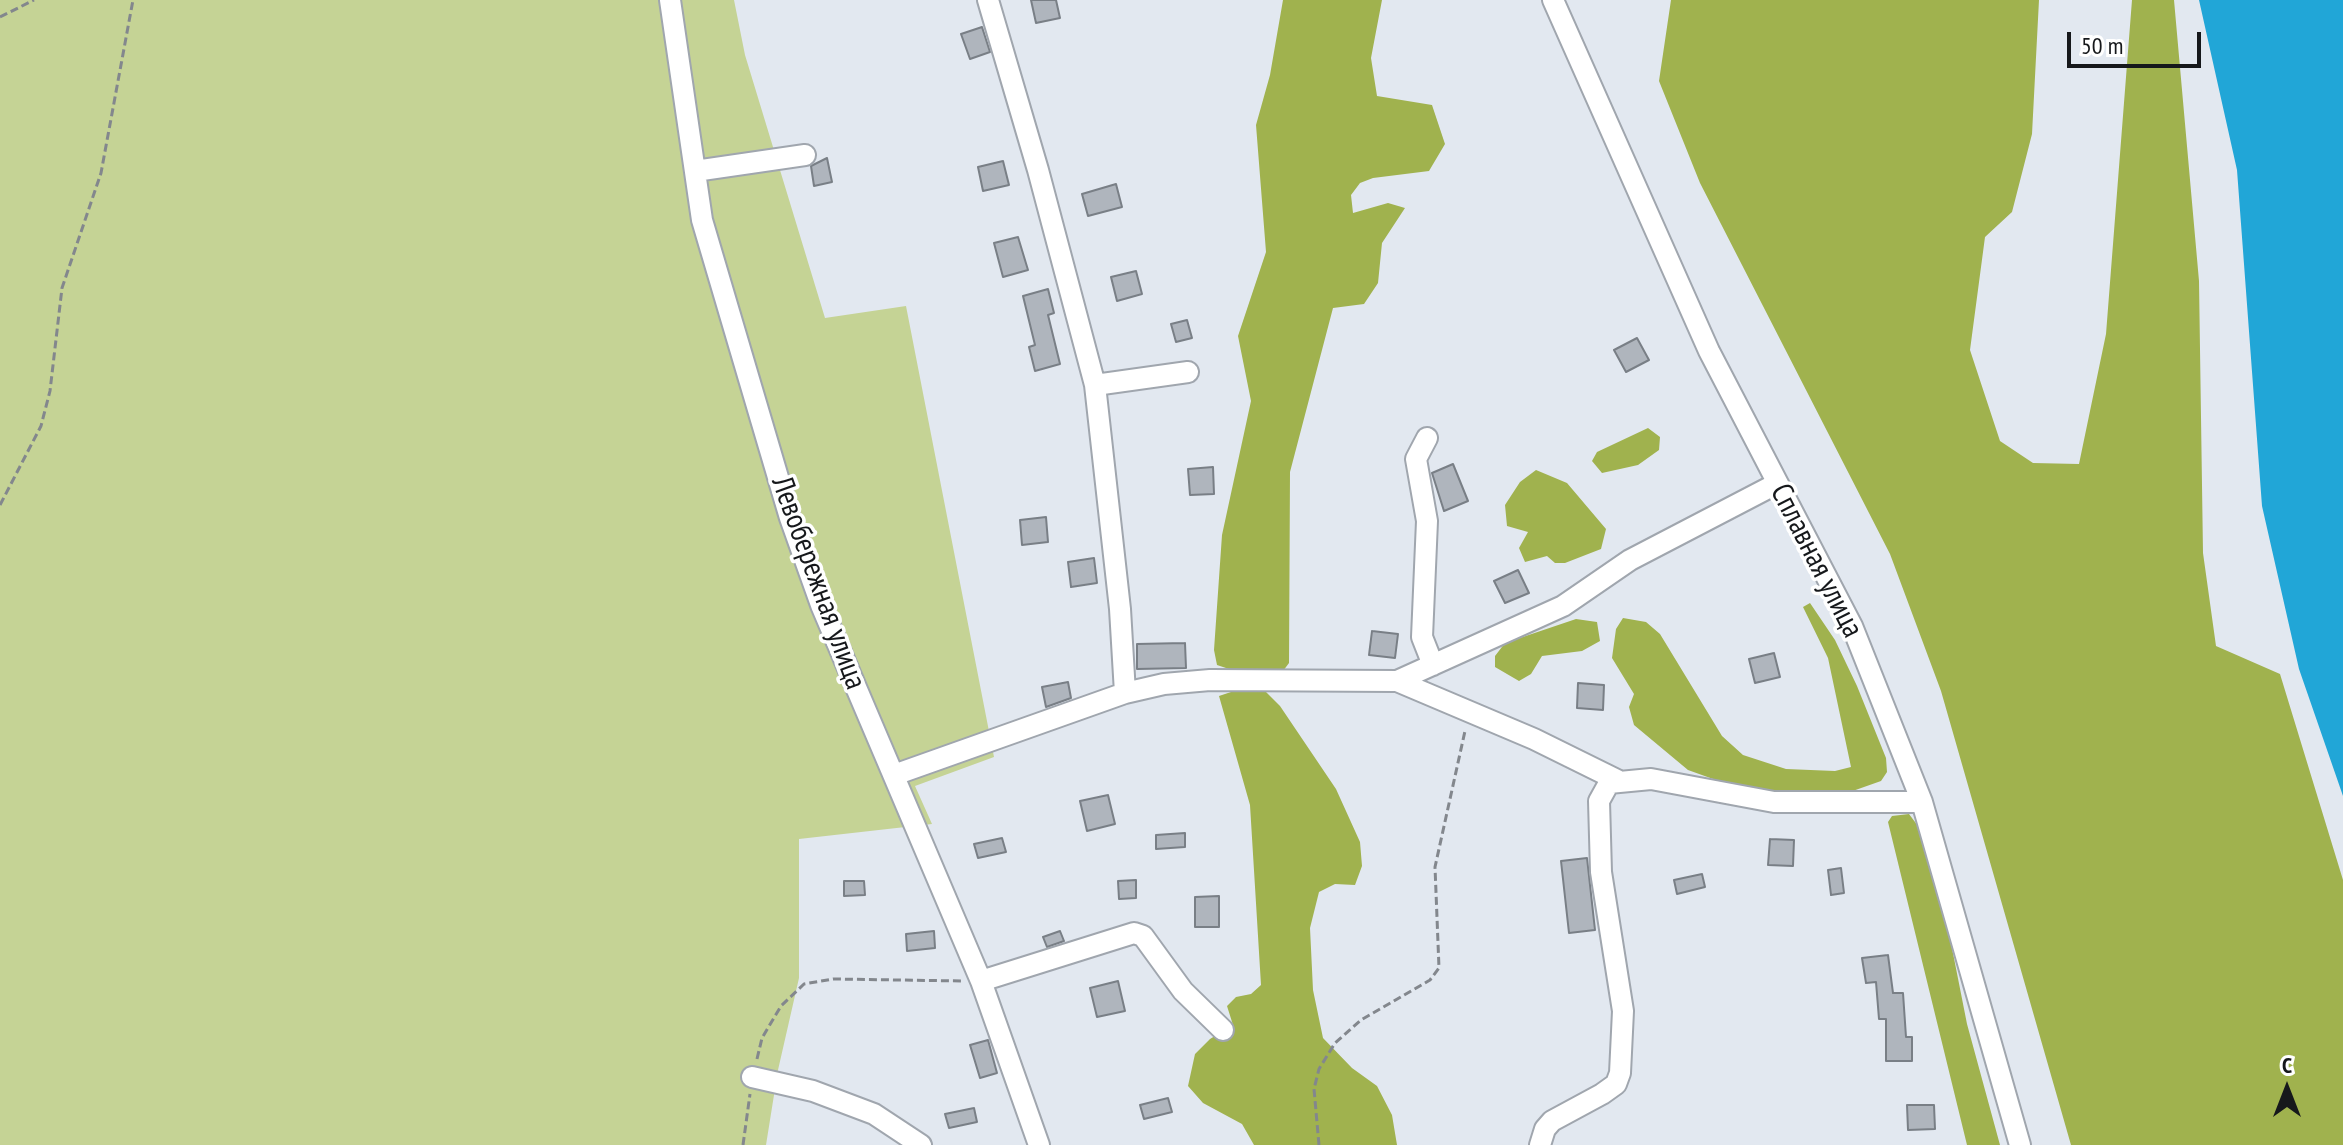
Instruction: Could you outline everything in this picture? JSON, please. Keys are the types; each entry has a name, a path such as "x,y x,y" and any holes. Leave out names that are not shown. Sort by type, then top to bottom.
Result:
{"street":[{"name":"Левобережная улица","path":"670,0 702,220 790,518 821,605 981,981 1039,1145"},
{"path":"988,0 1038,170 1095,385 1120,609 1125,693"},
{"name":"Сплавная улица","path":"1553,0 1709,351 1852,626 1922,802 2020,1145"},
{"path":"695,171 805,155"},
{"path":"1095,385 1188,372"},
{"path":"1427,438 1416,459 1427,521 1422,637 1433,665"},
{"path":"894,775 1125,693 1210,680 1397,681 1563,606 1630,560 1776,484"},
{"path":"1397,681 1470,715 1534,739 1617,780 1651,779 1774,802 1922,802"},
{"path":"1540,1145 1545,1129 1552,1121 1602,1094 1616,1084 1620,1073 1623,1011 1601,872 1599,801 1605,787 1617,780"},
{"path":"981,981 1134,933 1143,936 1183,991 1223,1030"},
{"path":"752,1077 813,1091 874,1114 921,1145"}],"path":[{"path":"0,17 34,0"},
{"path":"0,505 41,426 50,391 62,288 101,173 133,0"},
{"path":"1319,1145 1314,1089 1319,1069 1335,1043 1361,1020 1430,980 1439,968 1435,867 1470,715"},
{"path":"743,1145 752,1077 762,1038 781,1006 804,984 833,979 981,981"}],"green space":[{"path":"0,0 734,0 745,55 825,318 906,306 994,757 915,786 932,824 799,839 799,978 778,1070 766,1145 0,1145"},
{"path":"1283,0 1382,0 1371,58 1377,96 1432,105 1445,144 1429,171 1373,178 1360,183 1351,195 1353,213 1388,203 1405,208 1382,243 1378,283 1364,304 1333,308 1290,472 1289,663 1283,671 1229,669 1217,665 1214,650 1222,535 1251,401 1238,336 1266,252 1256,125 1270,75"},
{"path":"1671,0 2039,0 2032,134 2012,212 1985,237 1970,350 2000,441 2033,463 2079,464 2106,334 2132,0 2174,0 2199,281 2203,553 2216,646 2280,674 2343,880 2343,1145 2071,1145 1941,691 1890,554 1700,183 1659,81"},
{"path":"1648,428 1660,437 1659,450 1638,465 1602,473 1592,461 1597,452"},
{"path":"1536,470 1567,483 1606,529 1601,549 1565,563 1555,563 1547,556 1525,562 1519,548 1528,532 1507,526 1505,505 1520,482"},
{"path":"1810,603 1835,640 1886,758 1887,772 1881,781 1847,793 1779,793 1727,784 1688,770 1634,725 1629,707 1634,694 1612,658 1616,629 1623,618 1646,622 1660,634 1722,736 1743,755 1786,769 1835,771 1851,767 1828,658 1803,607"},
{"path":"1576,619 1597,622 1600,641 1582,651 1542,656 1531,674 1519,681 1495,667 1495,656 1505,643"},
{"path":"1237,690 1264,690 1280,706 1336,789 1360,842 1362,866 1355,885 1335,884 1319,892 1310,928 1313,990 1323,1038 1352,1068 1377,1086 1392,1115 1397,1145 1254,1145 1242,1124 1203,1103 1188,1086 1195,1054 1210,1039 1233,1025 1227,1006 1236,997 1251,994 1261,985 1250,805 1219,696"},
{"path":"1909,814 1918,826 1949,933 1967,1024 2000,1145 1967,1145 1888,822 1892,816"}],"water":[{"path":"2199,0 2343,0 2343,796 2299,669 2262,506 2237,170"}],"building":[{"path":"1031,0 1056,0 1060,18 1036,23"},
{"path":"982,27 990,52 970,59 961,34"},
{"path":"827,158 832,182 814,186 811,166"},
{"path":"1003,161 1009,185 983,191 978,167"},
{"path":"1116,184 1122,207 1088,216 1082,194"},
{"path":"1018,237 1028,270 1003,277 994,243"},
{"path":"1136,271 1142,294 1117,301 1111,277"},
{"path":"1048,289 1054,313 1048,315 1060,364 1035,371 1029,347 1035,345 1023,296"},
{"path":"1187,320 1192,338 1176,342 1171,324"},
{"path":"1637,338 1649,360 1626,372 1614,350"},
{"path":"1453,464 1468,501 1444,511 1432,473"},
{"path":"1213,467 1214,494 1190,495 1188,469"},
{"path":"1046,517 1048,542 1022,545 1020,520"},
{"path":"1094,558 1097,583 1071,587 1068,562"},
{"path":"1518,570 1529,593 1505,603 1494,581"},
{"path":"1372,631 1398,634 1395,658 1369,655"},
{"path":"1185,643 1186,668 1137,669 1137,644"},
{"path":"1774,653 1780,677 1755,683 1749,659"},
{"path":"1068,682 1071,698 1046,707 1042,687"},
{"path":"1578,683 1604,685 1603,710 1577,708"},
{"path":"1108,795 1115,824 1087,831 1080,801"},
{"path":"1185,833 1185,847 1156,849 1156,835"},
{"path":"1002,838 1006,852 978,858 974,844"},
{"path":"1770,839 1794,840 1793,866 1768,865"},
{"path":"1587,858 1595,930 1569,933 1561,861"},
{"path":"1841,868 1844,893 1831,895 1828,870"},
{"path":"1702,874 1705,887 1677,894 1674,880"},
{"path":"1136,880 1136,898 1119,899 1118,881"},
{"path":"844,881 864,881 865,895 844,896"},
{"path":"1219,896 1219,927 1195,927 1195,897"},
{"path":"934,931 935,948 907,951 906,934"},
{"path":"1060,931 1064,941 1047,947 1043,937"},
{"path":"1888,955 1893,993 1903,993 1906,1037 1912,1037 1912,1061 1886,1061 1886,1019 1879,1019 1876,982 1866,983 1862,958"},
{"path":"1118,981 1125,1011 1097,1017 1090,988"},
{"path":"988,1040 997,1073 980,1078 970,1045"},
{"path":"1168,1098 1172,1112 1144,1119 1140,1105"},
{"path":"1907,1105 1934,1105 1935,1129 1908,1130"},
{"path":"974,1108 977,1122 949,1128 945,1114"}]}
